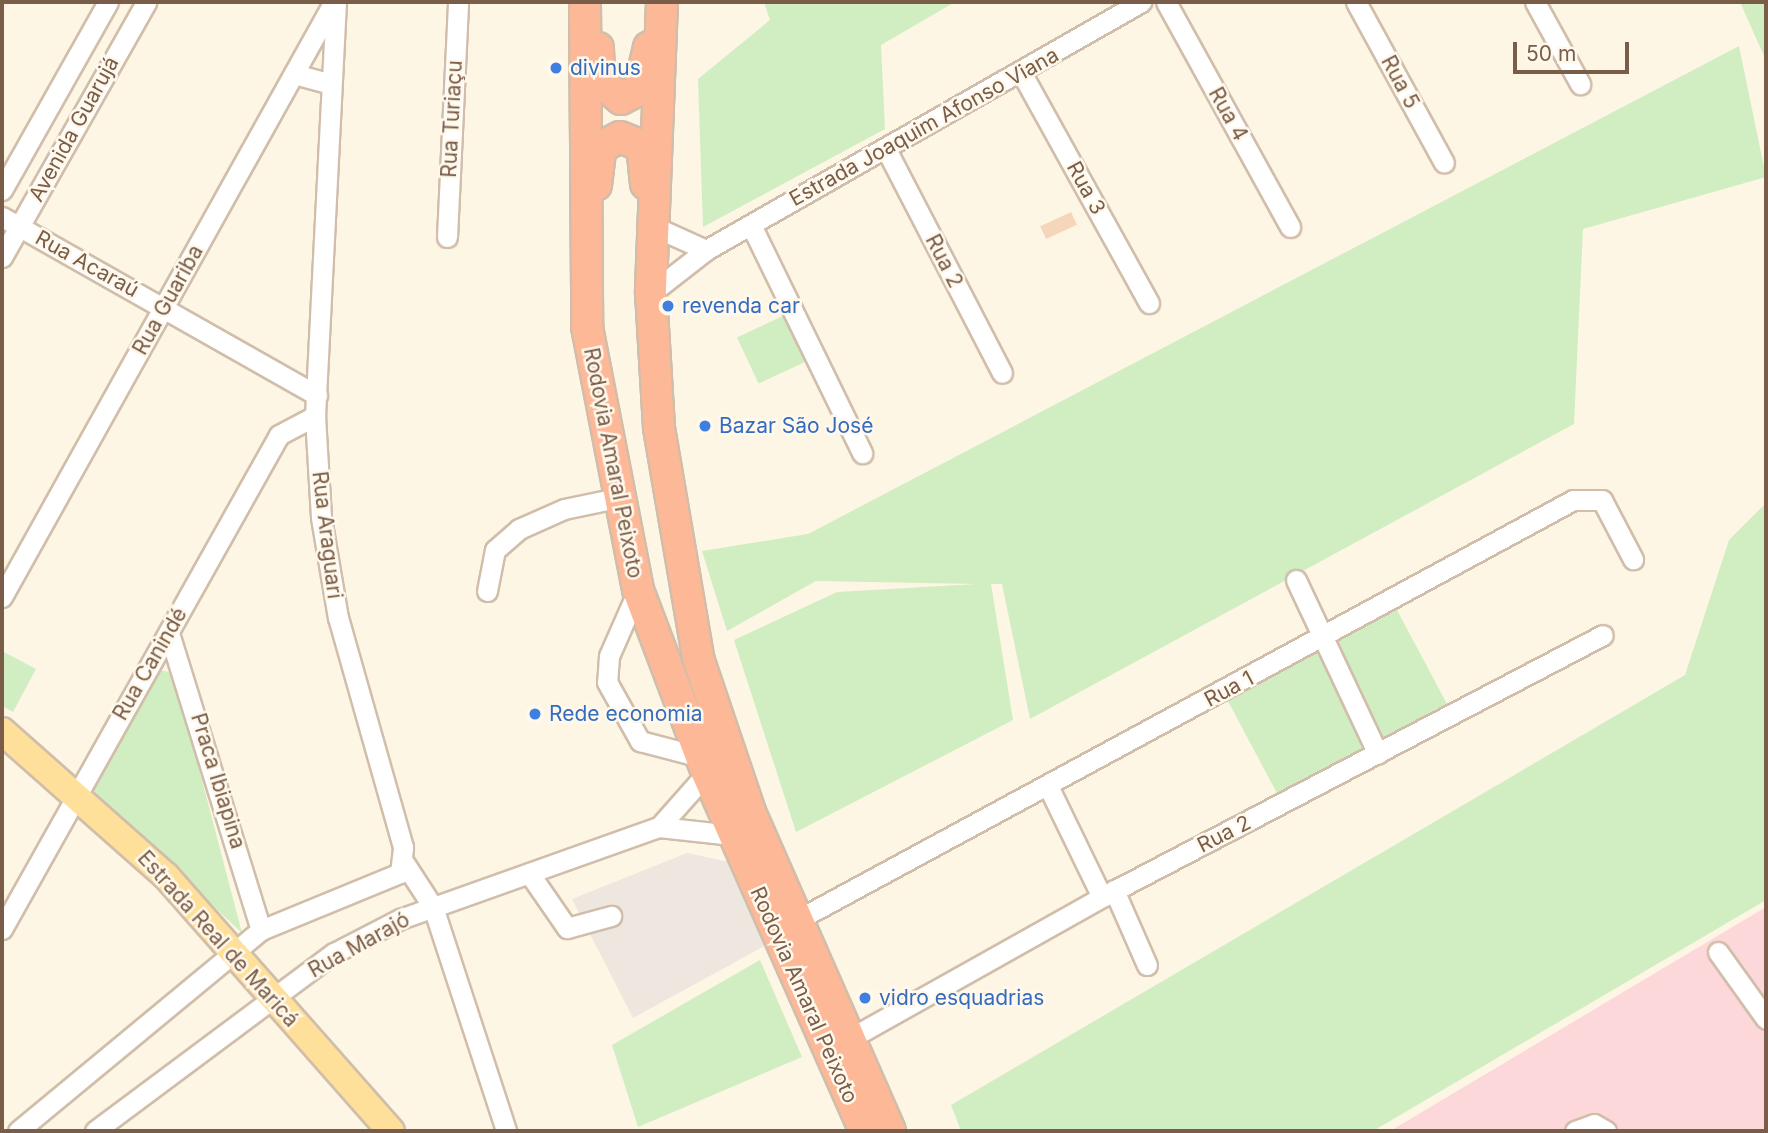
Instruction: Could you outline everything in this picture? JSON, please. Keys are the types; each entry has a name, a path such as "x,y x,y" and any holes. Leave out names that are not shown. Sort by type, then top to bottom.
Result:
{"highway":[{"name":"Rodovia Amaral Peixoto","path":"584,2 587,327 615,489 638,590 733,835 865,1131"},
{"path":"597,2 599,80 621,99 645,79 648,2"},
{"name":"Rodovia Amaral Peixoto","path":"662,2 656,228 651,293 657,405 699,661 719,732 797,920 890,1131"},
{"path":"615,489 594,228 601,147 620,137 636,141 644,157 641,314 647,379 657,405"}],"main road":[{"name":"Estrada Real de Maricá","path":"2,731 77,793 166,876 381,1128"}],"street":[{"name":"Avenida Guarujá","path":"2,190 108,2"},
{"name":"Avenida Guarujá","path":"2,257 11,221 146,2"},
{"name":"Rua Guariba","path":"2,597 334,2"},
{"name":"Rua Araguari","path":"334,2 315,416 321,517 338,618 403,862 433,907 506,1131"},
{"name":"Rua Turiaçu","path":"447,237 458,2"},
{"name":"Estrada Joaquim Afonso Viana","path":"651,293 706,250 1022,74 1141,2"},
{"name":"Rua 4","path":"1166,2 1290,227"},
{"name":"Rua 5","path":"1356,2 1444,163"},
{"path":"1535,2 1580,84"},
{"path":"294,74 331,84"},
{"name":"Rua 3","path":"1022,74 1149,303"},
{"name":"Rua 2","path":"886,149 1002,373"},
{"name":"Rua Acaraú","path":"11,221 317,396"},
{"path":"751,225 863,453"},
{"path":"656,228 706,250"},
{"name":"Rua Canindé","path":"2,929 279,435 315,416"},
{"path":"487,591 495,550 519,529 615,489"},
{"name":"Rua 1","path":"797,920 1323,639 1573,500 1602,500 1633,559"},
{"path":"1296,580 1378,754"},
{"path":"638,590 609,656 607,682 640,741 704,765"},
{"name":"Praca Ibiapina","path":"169,634 261,930"},
{"name":"Rua 2","path":"849,1039 1108,893 1603,635"},
{"name":"Rua Marajó","path":"659,827 704,765"},
{"path":"1048,786 1147,965"},
{"name":"Rua Marajó","path":"95,1131 334,953 433,907 659,827 733,835"},
{"path":"18,1131 261,930 392,881 403,862"},
{"path":"529,873 567,928 611,916"},
{"path":"1718,952 1753,1010 1766,1019"},
{"path":"1575,1131 1594,1124 1606,1131"}],"shaded area":[{"path":"687,853 734,863 768,944 633,1018 572,899"},
{"path":"1766,907 1766,1131 1390,1131"}],"green space":[{"path":"764,2 955,2 881,45 885,129 703,227 698,79 770,20"},
{"path":"1740,2 1766,2 1764,56"},
{"path":"1739,46 1766,177 1583,229 1574,424 1030,719 1002,584 991,584 1013,720 796,832 734,640 837,592 976,584 816,581 727,631 702,551 808,534"},
{"path":"785,315 807,361 759,384 737,337"},
{"path":"1766,503 1766,900 1373,1131 961,1131 951,1105 1685,675 1729,540"},
{"path":"1397,610 1447,704 1277,794 1227,700"},
{"path":"2,651 36,669 13,712 2,706"},
{"path":"159,670 174,673 242,933 88,789"},
{"path":"760,960 802,1057 638,1127 612,1045"}],"building":[{"path":"1071,212 1077,225 1046,239 1040,226"}],"place":[{"name":"divinus","path":"556,68"},
{"name":"revenda car","path":"668,306"},
{"name":"Bazar São José","path":"705,426"},
{"name":"Rede economia","path":"535,714"},
{"name":"vidro esquadrias","path":"865,998"}]}
